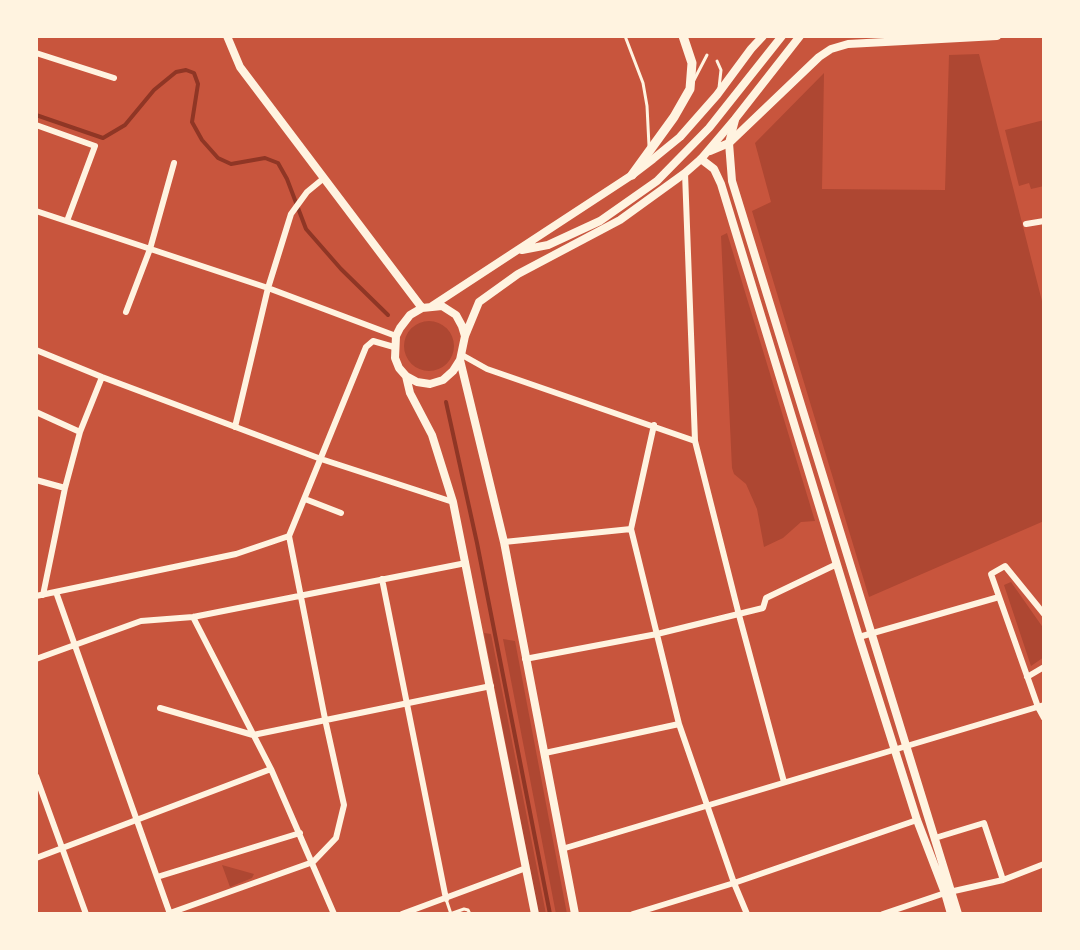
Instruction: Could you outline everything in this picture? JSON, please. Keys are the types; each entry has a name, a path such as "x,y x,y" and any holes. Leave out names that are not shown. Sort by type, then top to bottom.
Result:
{"main road":[{"path":"226,36 240,67 324,178 427,307"},
{"path":"632,175 674,117 690,89 692,63 683,36"},
{"path":"763,36 717,95 680,137 632,175 518,251 410,315 396,336 394,347 399,368 406,376 417,382 430,384 443,380 453,371 461,358 465,336 479,302 518,274 620,220 685,173 735,119 800,36"},
{"path":"518,251 548,245 600,220 657,181 709,129 782,36"},
{"path":"704,155 729,143 819,57 831,49 848,44 997,36"},
{"path":"427,307 442,306 456,315 465,336"},
{"path":"461,358 504,542 575,914"},
{"path":"406,376 410,393 432,435 453,502 535,914"}],"street":[{"path":"36,53 114,78"},
{"path":"735,119 729,143 732,181 935,838 951,914"},
{"path":"36,125 95,146 68,221"},
{"path":"704,155 721,184 917,820 958,914"},
{"path":"126,312 150,249 174,163"},
{"path":"685,173 695,441 784,782"},
{"path":"235,427 268,288 291,214 307,192 324,178"},
{"path":"36,211 268,288 396,336"},
{"path":"1026,224 1044,221"},
{"path":"56,592 170,913 313,862 336,838 344,805 289,536 366,347 373,341 394,347"},
{"path":"36,350 321,459 453,502"},
{"path":"461,358 695,441"},
{"path":"102,377 80,432 40,595 236,554 289,536"},
{"path":"36,412 80,432"},
{"path":"654,425 631,528 679,724 706,806 747,914"},
{"path":"36,480 65,488"},
{"path":"304,499 341,513"},
{"path":"504,542 631,528"},
{"path":"36,659 141,621 193,617 466,563"},
{"path":"525,659 657,634 763,608 766,598 837,564"},
{"path":"1044,614 1005,566 991,574 1044,718"},
{"path":"382,579 405,704 446,899"},
{"path":"859,637 999,597"},
{"path":"193,617 271,769 334,914"},
{"path":"1027,677 1044,667"},
{"path":"160,708 253,735 491,686"},
{"path":"562,849 1041,706"},
{"path":"545,753 679,724"},
{"path":"36,858 271,769"},
{"path":"36,776 86,914"},
{"path":"633,914 734,883 917,820"},
{"path":"935,838 984,823 1003,880"},
{"path":"157,877 300,833"},
{"path":"884,914 948,892 1003,880 1044,864"},
{"path":"402,914 526,868"}],"lane":[{"path":"625,36 643,84 649,128 649,151"},
{"path":"690,89 707,55"},
{"path":"717,61 721,70 717,95"},
{"path":"446,899 451,914 464,909 470,914"}],"shaded area":[{"path":"979,54 1044,309 1044,521 869,597 752,211 771,202 755,143 824,73 822,189 945,190 949,55"},
{"path":"1044,120 1044,186 1031,189 1029,183 1019,186 1005,130"},
{"path":"727,233 815,521 801,522 783,538 764,547 757,509 746,484 734,474 732,468 721,236"},
{"path":"429,321 447,328 454,346 447,364 429,371 411,364 404,346 411,328"},
{"path":"1011,582 1044,629 1044,657 1031,666 1004,585"},
{"path":"484,633 491,634 546,914 539,914"},
{"path":"503,639 515,641 567,914 556,914"},
{"path":"222,865 254,874 252,878 230,887"}],"waterway":[{"path":"36,115 103,138 125,125 154,90 176,72 186,70 194,73 198,84 192,122 202,140 218,158 231,164 265,158 278,163 287,179 306,229 341,269 388,315"},
{"path":"446,402 477,543 550,914"}]}
